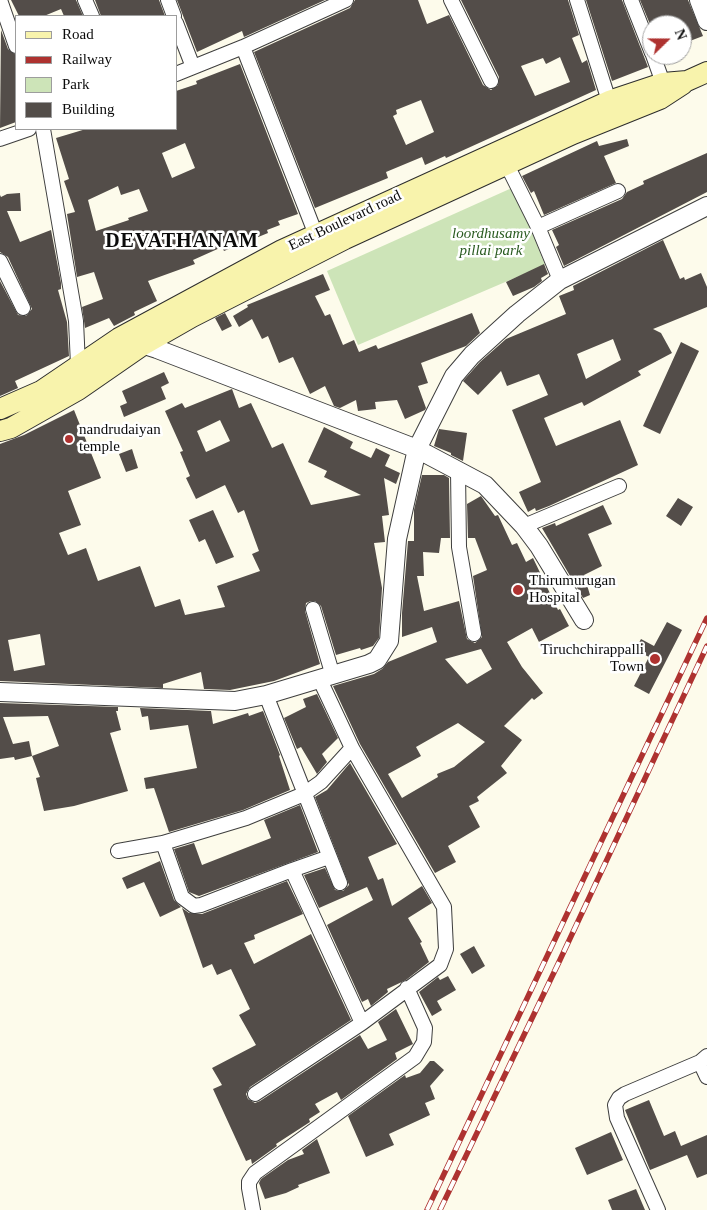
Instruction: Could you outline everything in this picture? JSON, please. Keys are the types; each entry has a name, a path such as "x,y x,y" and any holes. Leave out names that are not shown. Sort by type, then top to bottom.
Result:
{"main road":[{"name":"East Boulevard road","path":"0,409 41,391 119,338 266,258 609,101 663,83 687,81 707,72"},
{"path":"0,431 11,428 78,390 143,345 192,317 346,239 573,134 660,99 687,81"}],"street":[{"path":"0,0 15,43"},
{"path":"85,0 92,15"},
{"path":"168,0 174,15"},
{"path":"178,73 243,48 346,0"},
{"path":"451,0 491,81"},
{"path":"577,0 609,101"},
{"path":"631,0 642,28"},
{"path":"699,0 707,21"},
{"path":"178,28 193,67"},
{"path":"243,48 316,235"},
{"path":"656,65 663,83"},
{"path":"0,139 26,130"},
{"path":"42,130 76,320 78,365"},
{"path":"507,165 538,227 560,280"},
{"path":"538,227 618,192"},
{"path":"0,692 235,701 266,695 369,664 383,654 388,644 397,539 417,449 439,402 463,365 517,314 560,280 707,206"},
{"path":"0,261 23,308"},
{"path":"119,338 143,345 417,449 493,491 540,546 584,620"},
{"path":"458,471 459,547 474,634"},
{"path":"524,526 619,486"},
{"path":"255,1094 362,1024 407,988 440,965 446,949 444,907 352,748 326,678 313,609"},
{"path":"266,695 340,883"},
{"path":"118,851 163,843 246,818 304,794 321,782 352,748"},
{"path":"163,843 182,897 194,906 329,857"},
{"path":"292,870 362,1024"},
{"path":"253,1210 248,1188 249,1182 256,1173 414,1057 424,1042 425,1028 407,988"},
{"path":"658,1210 616,1114 615,1105 619,1098 626,1094 704,1059 707,1077"}],"green space":[{"name":"loordhusamy pillai park","path":"514,187 545,265 358,345 327,271"}],"building":[{"path":"11,0 76,0 83,15 64,15 61,9 46,15 18,15"},
{"path":"95,0 159,0 165,15 101,15"},
{"path":"177,0 325,0 244,37 242,31 197,52"},
{"path":"355,0 418,0 427,24 449,15 483,85 491,90 498,85 499,77 461,0 568,0 579,35 572,38 582,63 587,60 596,90 446,158 445,156 425,165 422,157 386,172 388,178 315,208 254,52 350,8","holes":["560,57 570,82 535,96 521,66 543,58 546,64","421,100 434,132 406,145 393,116 397,114 396,110"]},
{"path":"586,0 622,0 642,52 642,65 647,65 648,67 612,81"},
{"path":"640,0 688,0 703,36 692,40 692,15 646,15"},
{"path":"1,30 8,49 15,54 15,122 0,128"},
{"path":"240,64 298,214 278,221 280,225 267,230 268,233 224,251 222,247 193,260 195,264 148,281 157,301 134,312 135,315 114,326 109,318 85,328 82,307 103,299 94,272 77,277 67,214 75,212 64,181 69,179 56,138 83,130 178,130 178,90 197,84 196,81","holes":["185,143 195,168 172,178 162,153","118,186 121,195 139,189 148,211 128,218 129,220 96,231 88,200"]},
{"path":"627,139 629,146 604,156 616,183 544,215 534,191 531,193 522,176 597,141 599,146"},
{"path":"707,153 707,192 564,266 556,247 559,245 552,230 622,199 627,192 644,184 643,181"},
{"path":"20,193 21,211 7,211 20,242 51,230 61,283 61,289 58,290 67,322 69,356 15,381 18,388 0,396 0,281 18,315 26,316 32,309 8,257 0,252 0,195 1,197 7,194"},
{"path":"663,240 680,279 684,277 685,280 701,273 707,287 707,307 653,329 661,333 672,353 638,371 641,375 584,406 582,402 544,418 556,446 620,420 638,465 549,506 536,511 535,508 528,512 519,492 541,482 512,410 548,395 539,374 507,386 501,371 478,395 463,381 480,362 506,339 566,314 559,296 574,290 573,286","holes":["613,339 621,360 586,379 577,354"]},
{"path":"544,264 548,274 541,278 542,281 534,287 513,296 506,282"},
{"path":"323,274 330,290 315,296 325,316 330,314 343,345 354,340 359,352 376,345 378,349 472,313 480,333 466,346 421,363 428,383 418,386 426,408 425,410 405,419 397,400 375,402 376,409 358,411 356,400 340,408 334,406 325,386 310,394 293,357 279,363 268,336 262,339 252,319 239,327 233,316 248,307 247,305"},
{"path":"225,313 232,326 222,331 215,318"},
{"path":"681,342 699,351 660,434 643,426"},
{"path":"164,372 169,383 161,387 166,399 124,417 120,406 127,403 122,391"},
{"path":"232,389 239,408 251,403 272,448 283,443 311,505 361,495 324,477 327,471 308,462 324,427 353,442 350,448 371,458 376,448 390,455 385,466 400,473 396,484 384,478 389,515 382,516 385,542 374,543 382,588 379,638 373,646 336,655 321,606 315,601 311,601 306,603 305,611 320,664 274,681 230,690 204,689 201,672 163,684 163,688 0,681 0,444 24,435 74,410 101,478 68,491 81,525 59,533 68,555 86,548 98,581 140,566 155,607 180,599 185,615 225,607 217,586 260,571 252,554 259,551 244,510 238,513 225,485 196,499 186,478 190,476 180,452 183,451 165,411 182,403 185,408","holes":["220,420 230,441 206,452 197,431","40,634 45,665 14,671 8,640"]},
{"path":"439,429 467,433 463,461 451,455 451,453 434,446"},
{"path":"132,449 138,468 126,472 119,454"},
{"path":"422,475 444,475 449,478 450,538 441,538 439,553 423,552 424,576 417,576 424,611 459,601 467,639 475,643 482,637 473,576 487,570 475,538 468,538 467,504 481,496 495,516 498,515 512,545 517,543 526,562 533,558 558,610 560,609 569,626 539,642 532,628 507,642 522,667 543,693 534,700 532,698 504,726 522,740 501,766 507,773 477,797 479,801 469,806 480,827 448,846 456,862 435,873 360,744 333,686 374,674 388,662 437,642 432,627 402,637 408,541 414,541 414,510","holes":["481,649 492,669 467,684 445,659","458,723 485,742 454,767 437,774 438,777 402,798 388,774 421,756 416,747"]},
{"path":"678,498 693,507 681,526 666,516"},
{"path":"603,505 612,524 588,534 602,566 584,575 590,595 583,598 542,528 555,523 556,526"},
{"path":"213,510 234,557 216,564 205,539 199,542 189,520"},
{"path":"667,622 682,630 649,694 634,686 649,657 635,650 641,639 654,646"},
{"path":"317,694 338,738 322,754 327,762 317,774 301,747 297,749 284,718 306,707 303,699"},
{"path":"0,703 118,707 118,711 116,711 121,730 110,733 128,791 74,806 44,811 36,778 40,777 32,756 15,760 14,757 0,759","holes":["48,716 59,746 32,756 29,741 13,744 3,717"]},
{"path":"140,708 211,711 213,724 248,713 249,716 263,711 280,755 290,790 243,810 169,832 154,788 146,789 144,778 197,768 188,725 150,730 148,716 142,717"},
{"path":"350,763 397,844 368,857 378,880 383,878 392,906 422,886 432,903 408,918 422,942 420,943 429,962 406,980 387,989 388,992 371,1006 368,999 362,1002 327,925 373,900 367,887 319,908 304,875 325,868 335,890 343,891 349,885 315,797 327,790"},
{"path":"300,805 318,852 199,896 189,892 174,849 194,843 202,865 271,838 264,820"},
{"path":"160,861 174,900 181,907 160,917 144,882 127,889 122,878"},
{"path":"287,881 303,914 254,935 255,939 244,943 254,964 311,934 351,1020 250,1087 246,1094 248,1099 255,1103 260,1101 360,1035 368,1049 387,1040 378,1022 396,1009 413,1044 395,1053 397,1059 341,1100 337,1092 315,1104 320,1112 309,1119 310,1122 276,1144 277,1146 252,1164 251,1159 246,1161 213,1089 222,1085 212,1068 256,1045 239,1015 250,1009 231,969 217,975 212,964 203,968 182,908 189,913 202,914"},
{"path":"474,946 485,966 472,974 460,954"},
{"path":"448,976 456,990 437,1001 442,1010 432,1016 419,992 438,977 440,980"},
{"path":"430,1061 434,1061 444,1070 430,1086 435,1099 425,1103 430,1115 389,1134 394,1145 366,1157 348,1116 405,1075 406,1078 420,1073"},
{"path":"649,1100 664,1136 675,1131 681,1146 707,1135 707,1174 697,1178 687,1155 650,1170 625,1110"},
{"path":"611,1132 623,1160 587,1175 575,1148"},
{"path":"317,1139 330,1173 298,1185 299,1187 286,1193 265,1199 259,1183 261,1179 288,1160 304,1154 302,1150"},
{"path":"636,1189 645,1210 612,1210 608,1200"}],"railway":[{"path":"427,1210 707,618"},
{"path":"440,1210 707,646"}],"place":[{"name":"nandrudaiyan temple","path":"69,439"},
{"name":"Thirumurugan Hospital","path":"518,590"},
{"name":"Tiruchchirappalli Town","path":"655,659"}],"district":[{"name":"DEVATHANAM","path":"182,242"}]}
